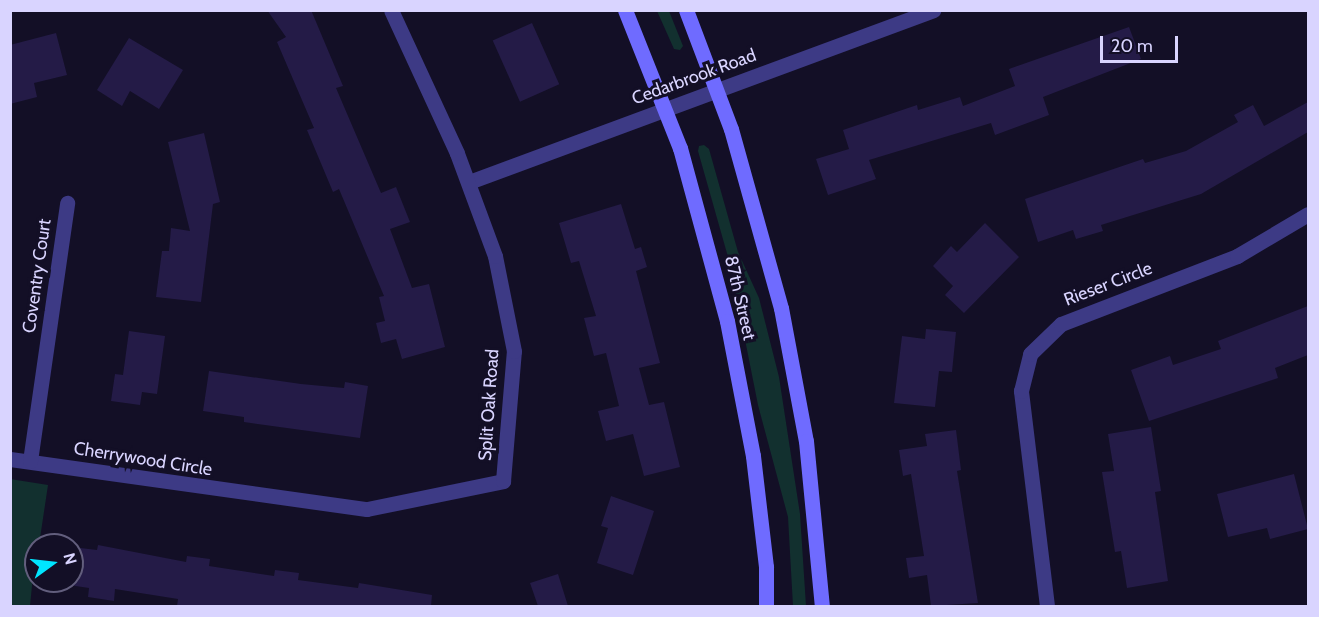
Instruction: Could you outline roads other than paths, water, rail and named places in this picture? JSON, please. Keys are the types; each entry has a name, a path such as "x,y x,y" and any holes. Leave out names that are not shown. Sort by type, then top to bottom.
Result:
{"street":[{"name":"Split Oak Road","path":"270,498 367,509 503,481 513,336 495,256 469,182 391,10"},
{"name":"87th Street","path":"626,10 666,108 727,321 753,456 766,567 766,606"},
{"name":"87th Street","path":"686,10 718,90 781,308 806,441 822,606"},
{"name":"Cedarbrook Road","path":"469,182 718,90 908,15 933,10"},
{"name":"Coventry Court","path":"30,461 68,203"},
{"name":"Rieser Circle","path":"1047,606 1021,391 1030,354 1061,324 1237,256 1308,214"},
{"name":"Cherrywood Circle","path":"10,459 270,498"}]}
